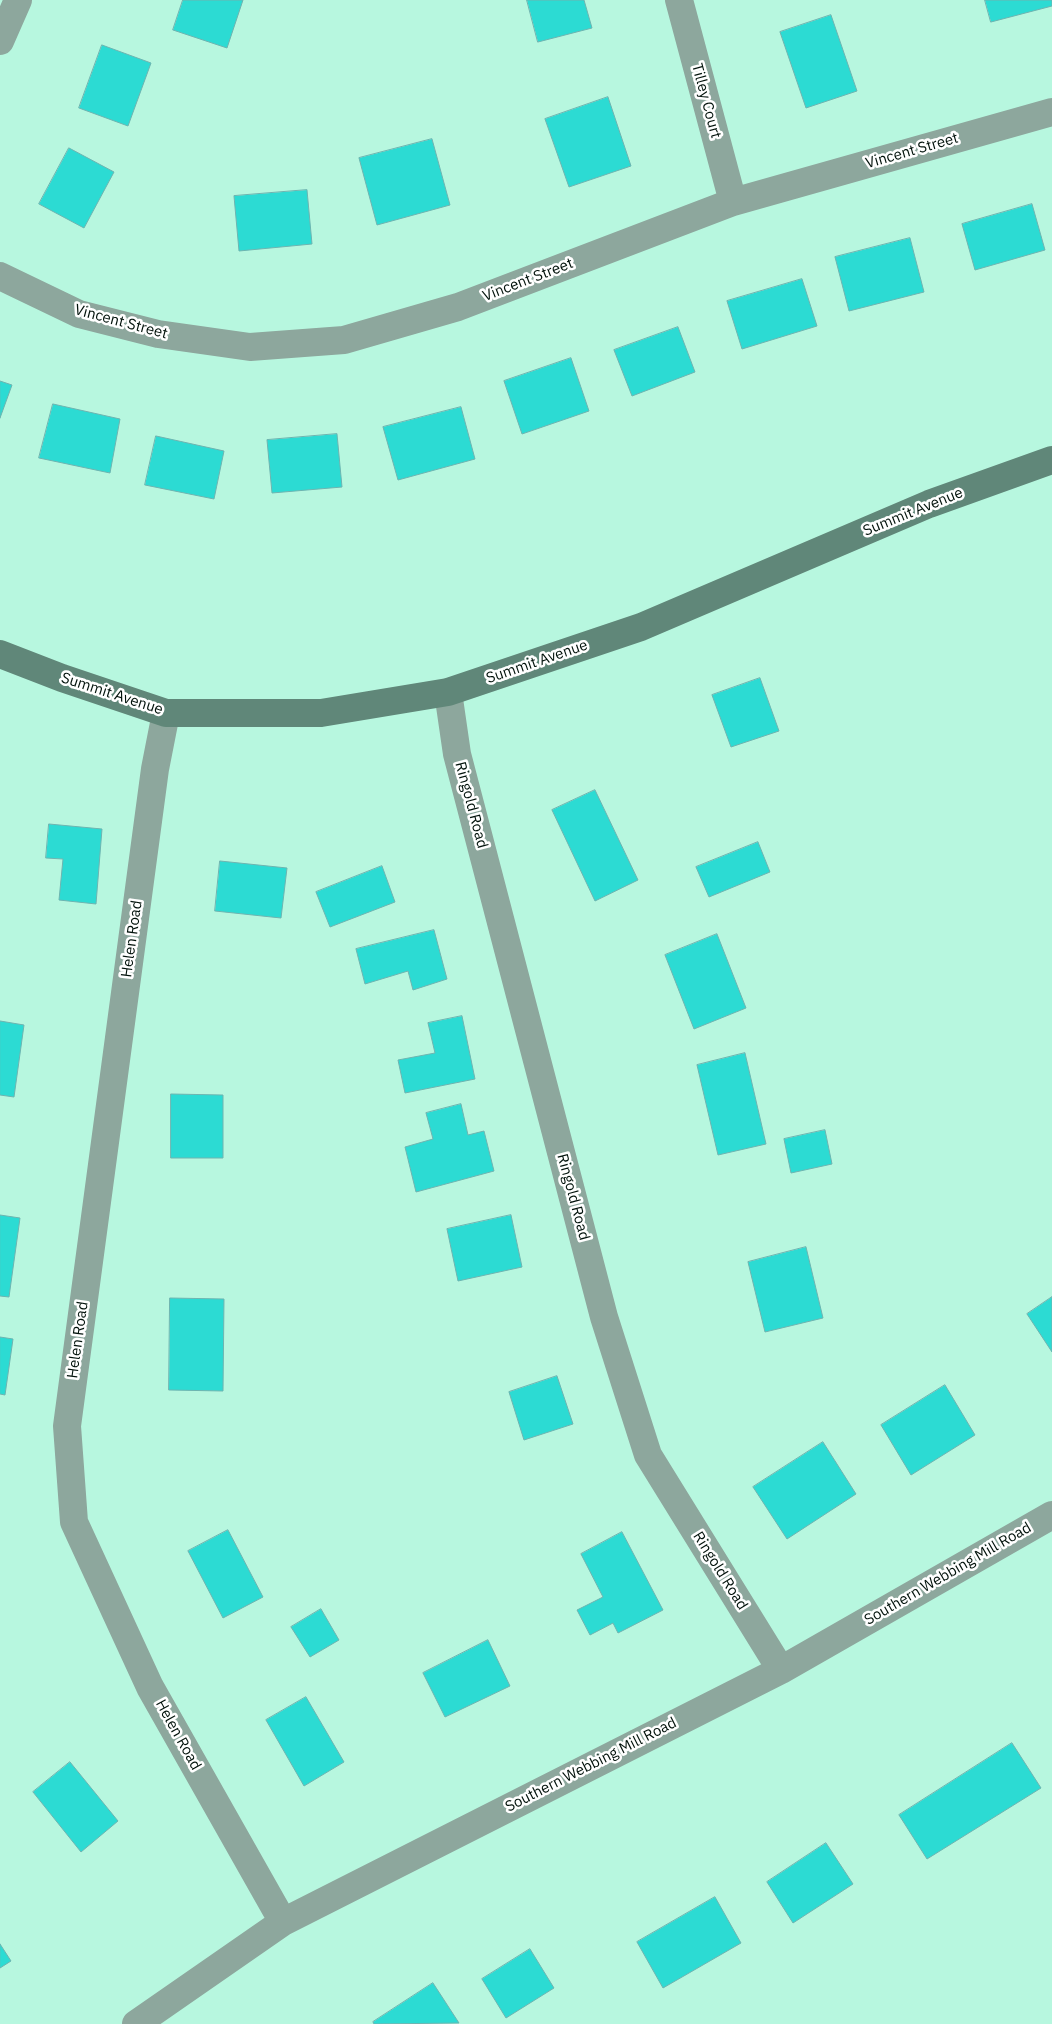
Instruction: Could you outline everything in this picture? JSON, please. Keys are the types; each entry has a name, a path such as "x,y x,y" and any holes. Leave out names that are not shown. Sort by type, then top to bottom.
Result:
{"main road":[{"name":"Summit Avenue","path":"0,654 62,678 166,713 321,713 448,692 640,627 929,504 1052,460"}],"street":[{"path":"0,41 18,0"},
{"name":"Tilley Court","path":"679,0 733,202"},
{"name":"Vincent Street","path":"0,276 79,314 158,334 250,348 344,340 458,307 733,202 1052,112"},
{"name":"Ringold Road","path":"448,692 457,754 597,1289 648,1456 781,1670"},
{"name":"Helen Road","path":"166,713 153,778 67,1426 74,1522 150,1687 283,1922"},
{"name":"Southern Webbing Mill Road","path":"136,2024 283,1922 781,1670 1052,1515"}],"building":[{"path":"183,0 243,0 227,48 173,30"},
{"path":"527,0 584,0 592,28 538,42"},
{"path":"985,0 1052,0 1052,6 991,22"},
{"path":"831,15 857,91 806,108 780,32"},
{"path":"102,45 151,63 128,126 79,108"},
{"path":"608,97 631,166 569,187 545,119"},
{"path":"432,139 450,205 377,225 359,158"},
{"path":"69,148 114,172 84,228 39,204"},
{"path":"307,190 312,244 239,251 234,196"},
{"path":"1032,204 1045,250 975,270 962,224"},
{"path":"910,238 924,292 849,311 835,257"},
{"path":"802,279 817,326 742,349 727,301"},
{"path":"678,327 695,372 632,396 614,350"},
{"path":"571,358 589,411 522,434 504,381"},
{"path":"0,381 12,385 0,418"},
{"path":"53,404 120,419 110,473 39,458"},
{"path":"461,407 475,459 398,480 383,427"},
{"path":"337,434 342,487 272,493 267,440"},
{"path":"156,436 224,451 214,499 145,485"},
{"path":"760,678 779,731 731,747 712,695"},
{"path":"595,790 638,880 595,901 552,810"},
{"path":"49,824 102,829 96,904 59,900 63,859 46,858"},
{"path":"758,842 770,872 709,897 696,867"},
{"path":"220,861 287,868 281,918 215,911"},
{"path":"382,866 395,902 330,927 316,892"},
{"path":"434,930 447,979 413,990 408,971 365,984 356,949"},
{"path":"717,934 746,1008 694,1029 665,955"},
{"path":"462,1016 475,1079 405,1093 398,1060 435,1053 428,1023"},
{"path":"0,1021 24,1025 14,1097 0,1095"},
{"path":"745,1053 766,1144 718,1155 697,1065"},
{"path":"171,1094 223,1095 223,1158 171,1158"},
{"path":"461,1104 468,1135 484,1131 494,1171 416,1192 405,1147 433,1139 426,1113"},
{"path":"825,1130 832,1164 791,1173 784,1139"},
{"path":"0,1215 20,1218 9,1297 0,1296"},
{"path":"511,1215 522,1267 458,1281 447,1229"},
{"path":"806,1247 823,1318 765,1332 748,1262"},
{"path":"1052,1297 1052,1352 1027,1314"},
{"path":"170,1298 224,1299 223,1391 169,1390"},
{"path":"0,1337 13,1339 5,1395 0,1394"},
{"path":"557,1376 573,1424 524,1440 509,1392"},
{"path":"945,1385 975,1435 911,1475 881,1425"},
{"path":"823,1442 856,1494 787,1539 753,1487"},
{"path":"228,1530 263,1597 223,1618 188,1551"},
{"path":"622,1532 663,1610 618,1633 613,1623 590,1635 577,1610 603,1597 581,1554"},
{"path":"321,1609 339,1640 310,1657 291,1627"},
{"path":"488,1640 510,1686 445,1717 423,1673"},
{"path":"306,1697 344,1762 304,1786 266,1720"},
{"path":"1012,1743 1041,1788 927,1859 899,1815"},
{"path":"70,1762 118,1821 81,1852 33,1792"},
{"path":"826,1843 853,1884 793,1923 767,1882"},
{"path":"715,1897 741,1943 663,1988 637,1942"},
{"path":"0,1944 11,1961 0,1968"},
{"path":"530,1949 554,1988 506,2018 482,1979"},
{"path":"433,1983 459,2023 374,2024 373,2022"}]}
